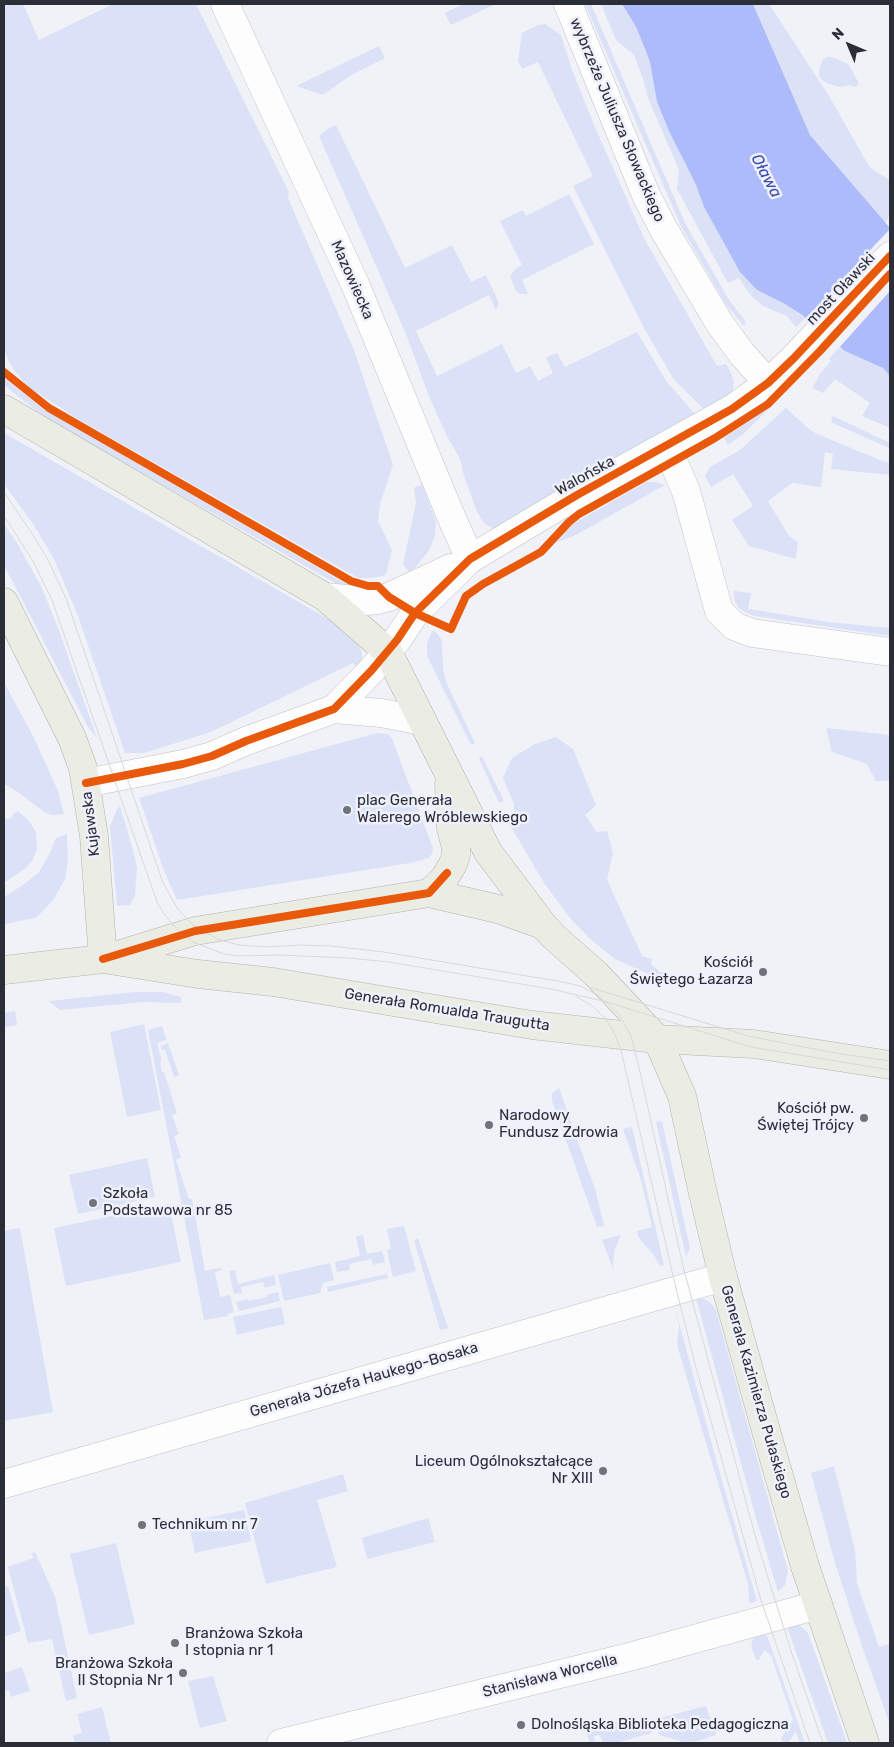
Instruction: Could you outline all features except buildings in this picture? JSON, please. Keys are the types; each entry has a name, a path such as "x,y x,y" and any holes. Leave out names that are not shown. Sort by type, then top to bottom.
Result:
{"main road":[{"path":"4,410 325,597 388,652 488,852 543,925 596,974 657,1039"},
{"name":"Kujawska","path":"6,609 72,738 83,768 94,836 103,959"},
{"path":"429,893 444,878 456,855 451,828 448,774"},
{"path":"103,959 195,932 429,893 498,909 543,925"},
{"name":"Generała Romualda Traugutta","path":"4,970 103,959 198,974 282,984 532,1025 657,1039 754,1044 890,1065"},
{"name":"Generała Kazimierza Pułaskiego","path":"657,1039 682,1096 723,1276 786,1502 818,1605 866,1743"}],"street":[{"name":"Mazowiecka","path":"225,4 355,284 470,559"},
{"name":"wybrzeże Juliusza Słowackiego","path":"568,4 646,194 663,228 720,324 742,354 768,383"},
{"name":"most Oławski","path":"811,341 890,256"},
{"name":"Walońska","path":"388,652 415,613 470,559 577,496 732,409 768,383 811,341"},
{"path":"664,448 675,466 686,491 719,611 734,626 752,633 890,652"},
{"path":"325,597 366,601 390,597 470,559"},
{"path":"334,709 388,652"},
{"path":"86,783 183,764 212,756 246,741 334,709 380,713 422,721"},
{"name":"Generała Józefa Haukego-Bosaka","path":"4,1484 723,1276"},
{"name":"Stanisława Worcella","path":"281,1743 629,1657 818,1605"}],"shaded area":[{"path":"4,4 23,4 39,40 113,4 196,4 289,192 288,198 354,350 393,465 380,504 378,521 392,550 384,576 359,578 349,573 78,419 32,389 15,371 8,360 4,348"},
{"path":"463,4 496,4 450,24 445,13"},
{"path":"585,4 591,4 685,223 729,300 746,322 744,326 725,303 681,226"},
{"path":"601,4 622,4 636,27 650,62 657,102 696,185 704,207 740,271 757,290 785,304 805,318 796,327 787,316 763,306 757,301 748,292 739,278 728,283 677,189 679,170 648,98 634,55 616,40"},
{"path":"753,4 769,4 829,96 870,168 890,180 890,214 885,224 810,135"},
{"path":"545,24 561,35 572,70 594,125 645,240 717,366 726,364 732,375 734,381 733,390 729,396 705,410 674,380 644,328 573,186 593,176 538,62 522,69 518,61 522,33 538,25"},
{"path":"379,46 385,58 351,75 323,95 296,86"},
{"path":"827,57 832,57 848,64 859,83 858,85 856,87 850,85 841,87 828,84 822,80 819,75 819,69 823,60"},
{"path":"336,125 405,268 452,245 471,282 486,275 499,303 496,310 489,295 416,331 437,376 502,344 516,373 530,366 538,381 553,373 546,358 551,355 557,353 565,367 637,332 666,381 696,415 494,529 484,523 477,512 460,459 430,399 406,334 319,136"},
{"path":"569,194 594,244 522,280 528,294 520,294 516,291 510,277 515,269 522,265 500,221 523,210 526,216"},
{"path":"839,347 883,368 890,376 890,428 862,416 870,403 835,379 823,393 812,388 820,374 831,361 829,359"},
{"path":"4,378 43,409 339,580 353,586 353,591 337,584 68,431 35,410 4,385"},
{"path":"773,405 742,435 728,445 724,438"},
{"path":"786,408 815,433 890,463 890,475 831,469 833,454 825,452 821,487 792,483 768,501 789,536 798,542 796,559 749,546 732,520 753,506 733,474 711,487 705,476 710,467 740,450"},
{"path":"833,416 890,443 889,448 831,422"},
{"path":"4,433 330,620 359,646 362,660 358,669 353,663 211,732 144,753 125,753 78,616 53,557 33,524 4,484"},
{"path":"646,482 665,485 574,536 557,542 573,524"},
{"path":"422,485 436,521 435,536 428,552 409,575 403,564 416,503 414,489"},
{"path":"4,524 42,588 97,738 88,727 4,565"},
{"path":"734,591 751,593 748,609 829,622 890,628 890,636 754,616 738,607 734,599"},
{"path":"432,631 438,634 442,641 443,670 447,684 475,743 471,745 427,656 427,643"},
{"path":"4,682 34,738 58,791 64,814 52,815 44,812 4,784"},
{"path":"826,728 890,735 890,781 876,781 867,764 832,752"},
{"path":"377,733 388,734 392,739 433,848 429,858 410,863 177,900 164,871 139,798"},
{"path":"556,737 573,749 596,805 585,815 597,832 607,831 613,853 607,880 642,956 652,959 651,964 660,972 671,975 672,985 615,959 589,938 570,918 544,883 510,825 514,818 514,804 503,778 512,758 535,744"},
{"path":"482,756 504,801 499,803 479,758"},
{"path":"120,806 137,868 135,895 130,905 117,906 110,826"},
{"path":"18,811 29,821 36,832 37,849 32,861 26,868 4,883 4,816 7,820"},
{"path":"67,834 68,860 65,879 54,899 35,918 4,924 4,897 39,872 56,838"},
{"path":"136,992 163,992 181,997 181,1003 144,1002 60,1010 49,1001"},
{"path":"15,1011 17,1025 4,1027 4,1013"},
{"path":"144,1024 161,1110 127,1117 110,1032"},
{"path":"162,1026 167,1040 157,1043 162,1061 160,1062 162,1072 164,1072 177,1113 172,1115 179,1134 174,1136 181,1157 176,1160 189,1199 192,1199 205,1271 220,1268 223,1270 215,1272 220,1297 230,1295 234,1312 228,1314 228,1316 204,1320 148,1030"},
{"path":"168,1043 179,1075 174,1077 165,1050 162,1050 160,1046"},
{"path":"559,1088 596,1192 604,1226 597,1227 552,1101 552,1093"},
{"path":"662,1121 690,1248 686,1257 656,1122"},
{"path":"632,1127 664,1265 660,1266 654,1255 638,1237 637,1231 652,1227 641,1180 623,1129"},
{"path":"147,1158 155,1197 78,1214 69,1175"},
{"path":"169,1204 181,1262 66,1286 54,1228"},
{"path":"404,1226 416,1271 393,1277 387,1250 391,1249 387,1229"},
{"path":"20,1228 53,1412 4,1421 4,1231"},
{"path":"363,1235 367,1254 382,1251 385,1262 373,1265 371,1259 349,1264 350,1270 337,1272 335,1262 360,1256 356,1236"},
{"path":"621,1235 614,1252 613,1269 602,1240"},
{"path":"418,1238 448,1328 440,1330 414,1240"},
{"path":"330,1263 334,1280 323,1283 320,1293 284,1301 278,1275"},
{"path":"235,1270 238,1284 274,1275 276,1285 265,1288 263,1282 241,1287 242,1293 234,1294 229,1271"},
{"path":"387,1274 388,1278 328,1292 327,1287"},
{"path":"278,1292 280,1301 239,1311 236,1302 267,1297 267,1295"},
{"path":"696,1298 710,1302 716,1310 788,1571 785,1585 778,1592 756,1518"},
{"path":"674,1304 757,1601 749,1603 748,1584 677,1345 679,1326"},
{"path":"281,1307 285,1324 237,1335 233,1317"},
{"path":"834,1466 855,1550 857,1583 879,1647 890,1644 890,1725 835,1563 811,1473"},
{"path":"343,1474 348,1491 317,1500 337,1567 266,1584 245,1503"},
{"path":"244,1510 251,1541 195,1553 188,1522"},
{"path":"428,1518 435,1542 367,1559 362,1538"},
{"path":"116,1543 135,1624 89,1635 70,1554"},
{"path":"35,1552 55,1597 77,1698 66,1701 52,1639 28,1643 8,1567 33,1558 32,1553"},
{"path":"8,1586 21,1631 4,1637 4,1587"},
{"path":"786,1624 798,1624 808,1633 847,1743 828,1743"},
{"path":"765,1630 805,1743 800,1743 796,1731 788,1743 783,1743 781,1738 793,1720 771,1655 764,1650 759,1660 756,1660 751,1645 754,1637"},
{"path":"22,1667 30,1691 11,1697 9,1690 4,1691 4,1673"},
{"path":"213,1676 227,1721 200,1728 188,1681"},
{"path":"706,1706 713,1725 710,1726 712,1730 715,1730 716,1735 698,1741 684,1742 659,1735 656,1722 661,1721 660,1718"},
{"path":"102,1707 111,1743 75,1743 73,1735 82,1733 77,1714"},
{"path":"629,1718 632,1726 647,1722 652,1733 616,1743 603,1743 600,1735 594,1736 595,1743 590,1743 585,1730"}],"water":[{"name":"Oława","path":"622,4 753,4 810,135 890,228 890,376 883,368 845,351 802,315 785,304 757,290 740,272 704,207 696,185 670,133 657,102 650,62 636,27"}],"pier":[{"path":"890,229 890,291 838,349 804,320"}],"tram line":[{"path":"4,492 47,558 66,598 163,883 177,908 193,925 217,939 239,945 266,947 331,946 384,952 563,982 580,986 598,995 619,1014 631,1036 683,1266 756,1539 791,1651 823,1743"},
{"path":"4,516 33,561 52,600 157,902 173,925 193,942 224,954 238,956 280,955 389,962 551,989 607,1002 751,1047 890,1070"},
{"path":"592,988 748,1036 835,1053 890,1061"},
{"path":"577,997 591,1005 604,1017 613,1030 621,1050 695,1364 761,1600 810,1743"}],"cycle path":[{"path":"86,783 183,764 212,756 246,741 334,709 371,671 397,640 415,613 470,559 577,495 732,409 768,383 794,358 890,256"},
{"path":"4,372 49,408 351,581 368,586 378,586 389,597 415,613 451,629 466,596 483,584 541,552 579,514 715,438 768,404 820,351 890,274"},
{"path":"103,959 195,931 429,893 447,873"}],"place":[{"name":"plac Generała Walerego Wróblewskiego","path":"347,810"},
{"name":"Kościół Świętego Łazarza","path":"763,972"},
{"name":"Kościół pw. Świętej Trójcy","path":"864,1118"},
{"name":"Narodowy Fundusz Zdrowia","path":"489,1125"},
{"name":"Szkoła Podstawowa nr 85","path":"93,1203"},
{"name":"Liceum Ogólnokształcące Nr XIII","path":"603,1471"},
{"name":"Technikum nr 7","path":"142,1525"},
{"name":"Branżowa Szkoła I stopnia nr 1","path":"175,1643"},
{"name":"Branżowa Szkoła II Stopnia Nr 1","path":"183,1673"},
{"name":"Dolnośląska Biblioteka Pedagogiczna","path":"521,1725"}]}
